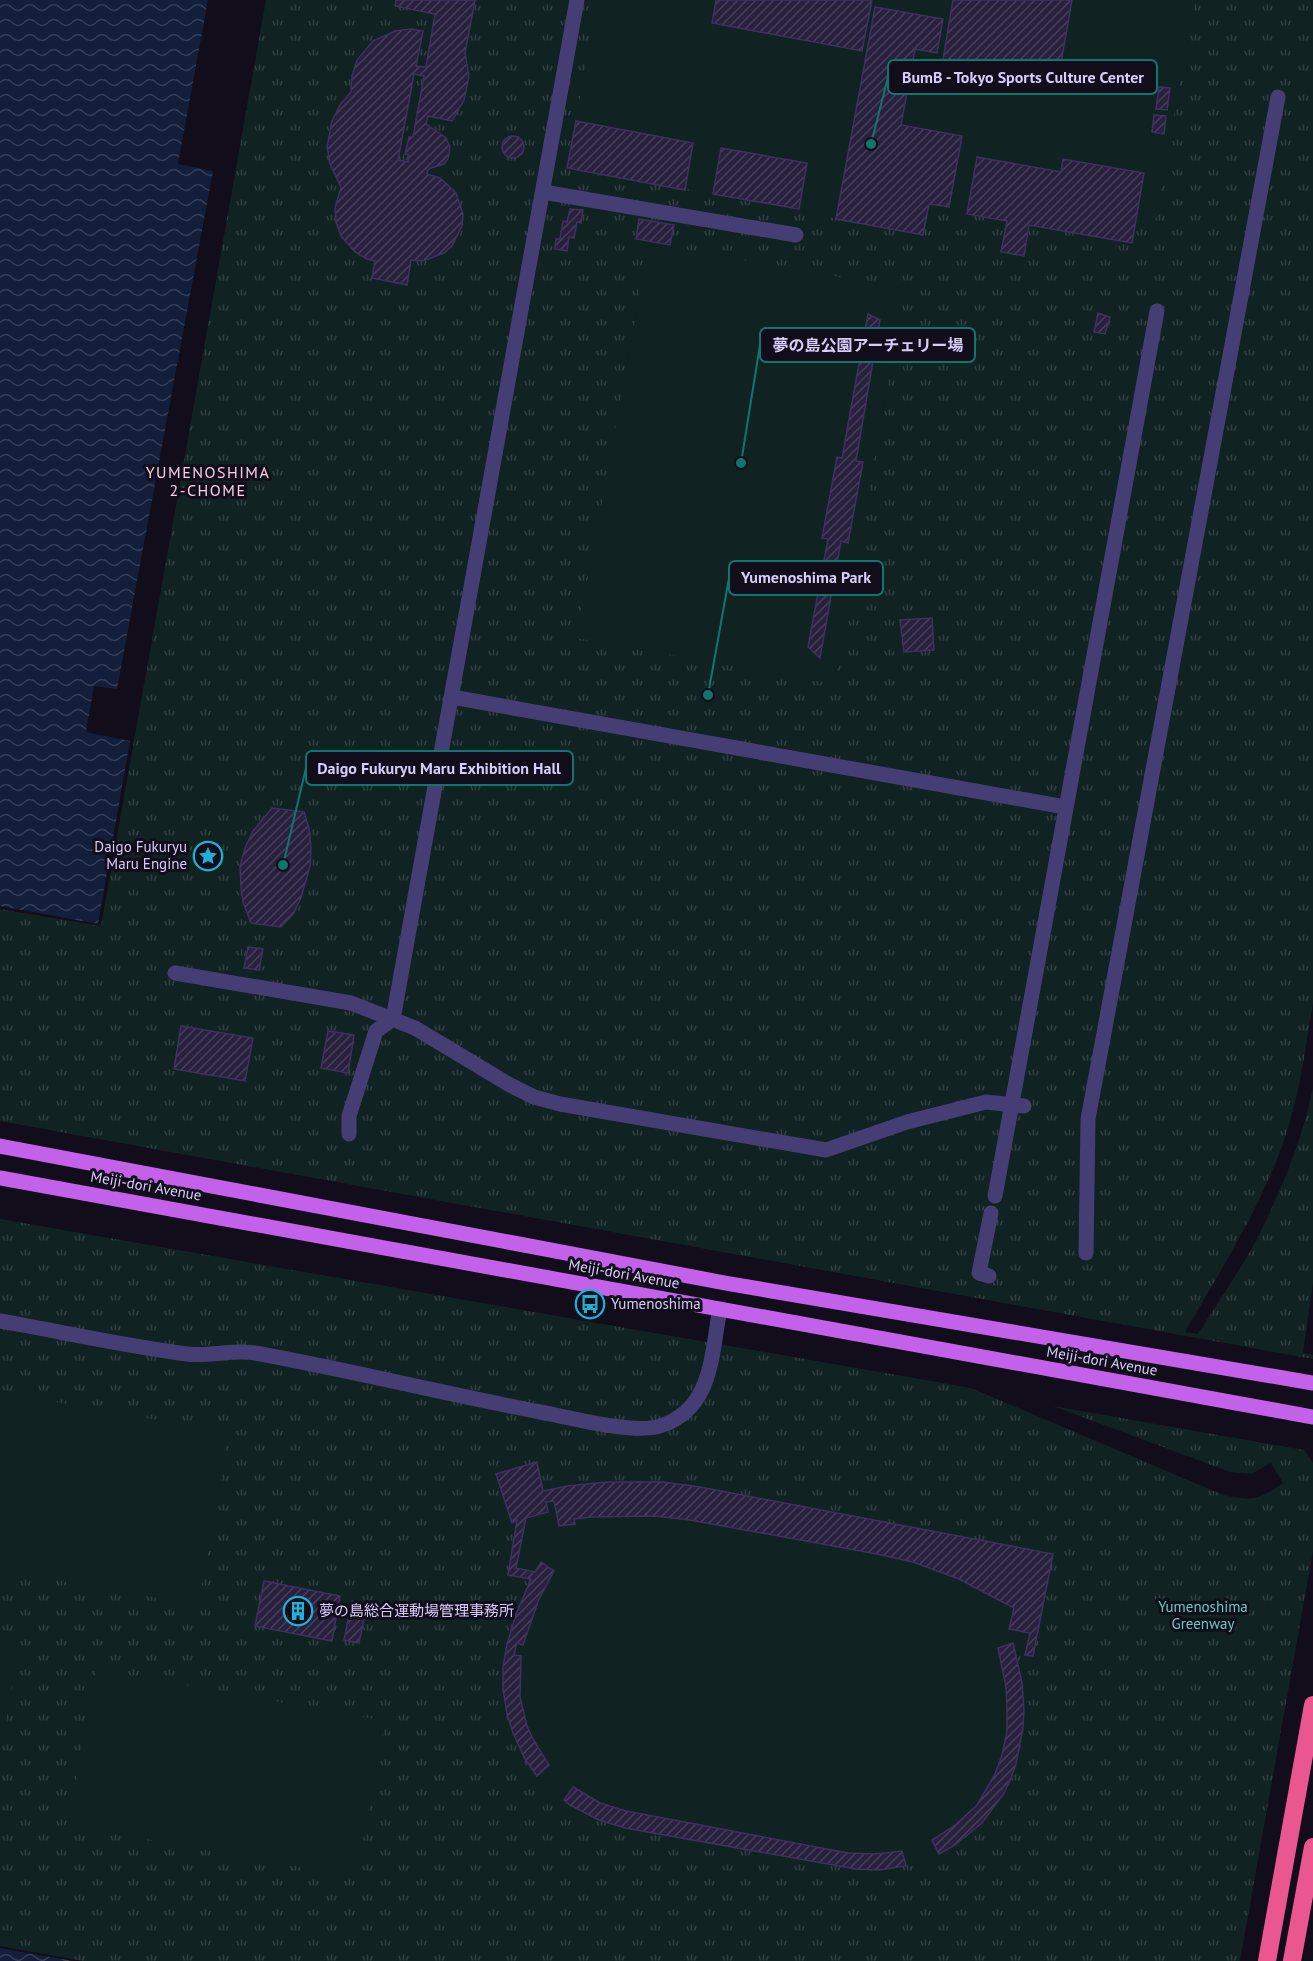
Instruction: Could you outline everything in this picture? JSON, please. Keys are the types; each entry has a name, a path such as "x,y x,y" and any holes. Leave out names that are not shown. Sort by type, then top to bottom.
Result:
{"highway":[{"path":"1267,1961 1313,1705"},
{"path":"1296,1800 1313,1771"},
{"path":"1292,1961 1313,1847"}],"main road":[{"name":"Meiji-dori Avenue","path":"0,1146 724,1283 1313,1383"},
{"name":"Meiji-dori Avenue","path":"0,1178 1313,1417"}],"street":[{"path":"349,1134 349,1116 376,1031 393,1018 578,0"},
{"path":"1086,1253 1090,1108 1278,97"},
{"path":"543,192 796,235"},
{"path":"995,1196 1018,1105 1065,807 1157,310"},
{"path":"452,697 1065,807"},
{"path":"175,973 351,1003 415,1028 534,1097 560,1104 826,1150 907,1122 986,1102 1018,1105"},
{"path":"989,1276 979,1273 991,1213"},
{"path":"0,1321 190,1354 252,1353 483,1401 641,1428 658,1427 681,1416 700,1395 709,1374 720,1309"}],"green space":[{"path":"266,0 1313,0 1313,1003 1297,1093 1286,1136 1275,1165 1248,1222 1185,1332 1198,1334 1261,1231 1291,1161 1304,1125 1313,1088 1313,1282 1303,1353 1313,1355 1313,1359 0,1121 0,909 101,926"},
{"path":"598,0 1195,0 1154,226 1135,223 1132,243 1030,225 1024,256 1001,252 1006,221 967,214 949,207 929,204 923,235 836,219 799,209 567,168"},
{"path":"649,243 905,289 834,684 577,638"},
{"name":"Yumenoshima Greenway","path":"0,1219 971,1388 1223,1495 1233,1497 1255,1498 1283,1483 1271,1463 1251,1474 1230,1472 1053,1406 1304,1450 1313,1463 1313,1551 1240,1961 83,1961 0,1946"},
{"path":"0,1392 229,1433 198,1605 0,1570"},
{"path":"537,1462 543,1490 582,1484 622,1482 700,1487 1053,1554 1033,1656 1016,1653 1022,1706 1021,1731 1018,1755 999,1800 983,1820 962,1839 941,1853 906,1866 881,1870 868,1870 625,1828 591,1816 563,1801 529,1765 518,1743 505,1695 504,1669 507,1644 517,1611 531,1580 508,1575 517,1521 512,1523 496,1474"},
{"path":"0,1645 19,1648 0,1753"},
{"path":"96,1669 385,1721 356,1877 68,1825"}],"water":[{"path":"0,0 208,0 178,164 213,171 117,689 94,686 86,732 130,741 98,924 0,906"},
{"path":"0,1948 73,1961 0,1961"}],"building":[{"path":"396,0 475,0 465,53 469,76 464,100 452,121 428,116 426,124 446,138 450,147 448,159 444,164 431,168 427,174 440,178 456,193 463,214 462,226 452,246 444,253 423,261 411,260 407,285 372,278 375,261 355,252 341,236 336,222 335,208 341,187 330,164 327,147 332,121 340,105 351,92 352,76 357,60 373,41 395,31 411,29 423,31 416,66 426,67 435,14 395,6","holes":["414,74 424,76 413,137 409,137 405,154 409,155 408,162 398,160"]},
{"path":"716,0 872,0 862,51 712,23"},
{"path":"953,0 1072,0 1057,86 942,66"},
{"path":"875,7 943,19 937,53 915,49 901,125 962,136 949,207 929,204 923,235 836,219"},
{"path":"1159,87 1170,88 1167,110 1156,109"},
{"path":"1154,115 1166,116 1164,134 1152,132"},
{"path":"576,121 693,143 685,190 567,168"},
{"path":"513,136 521,139 524,147 521,155 513,158 505,155 502,147 505,139"},
{"path":"721,148 807,163 799,209 713,194"},
{"path":"977,157 1061,172 1063,159 1144,173 1132,243 1029,225 1024,256 1001,252 1007,221 967,214"},
{"path":"570,209 583,210 581,223 577,222 574,238 569,237 567,251 555,249 556,239 560,239 563,221 567,222"},
{"path":"639,219 674,225 670,245 636,239"},
{"path":"1098,313 1110,317 1105,334 1094,332"},
{"path":"868,314 880,320 856,461 863,462 848,543 841,541 820,658 808,647 828,539 822,538 837,457 842,458"},
{"path":"932,618 934,650 904,652 900,620"},
{"path":"272,808 304,812 309,828 311,849 310,866 301,898 293,914 281,927 251,923 243,902 241,886 240,866 245,848 253,831"},
{"path":"204,842 218,844 213,869 199,866"},
{"path":"248,947 263,949 259,970 244,968"},
{"path":"181,1026 253,1038 245,1081 174,1069"},
{"path":"328,1031 354,1035 348,1073 321,1068"},
{"path":"537,1462 543,1491 607,1482 663,1482 700,1487 1053,1554 1033,1656 1025,1655 1030,1633 1009,1629 1014,1608 959,1579 913,1562 690,1520 654,1516 591,1517 574,1519 575,1524 559,1526 554,1501 546,1502 548,1512 526,1518 516,1568 535,1572 541,1562 554,1571 539,1599 523,1645 517,1643 514,1655 521,1656 520,1697 527,1726 549,1765 537,1776 525,1759 513,1733 503,1689 503,1667 507,1644 516,1614 531,1579 508,1575 517,1520 512,1523 496,1474"},
{"name":"夢の島総合運動場管理事務所","path":"264,1581 340,1596 332,1641 255,1626"},
{"path":"352,1601 367,1604 359,1643 344,1640"},
{"path":"1013,1643 1022,1683 1024,1710 1016,1764 1004,1793 982,1823 955,1845 939,1854 932,1840 954,1826 977,1805 995,1774 1002,1755 1007,1731 1007,1708 1006,1687 998,1648"},
{"path":"573,1787 600,1803 626,1811 848,1853 875,1854 902,1851 906,1866 879,1870 856,1869 625,1828 599,1820 570,1805 564,1800"}],"place":[{"name":"BumB - Tokyo Sports Culture Center","path":"871,144"},
{"name":"夢の島公園アーチェリー場","path":"741,463"},
{"name":"Yumenoshima Park","path":"708,695"},
{"name":"Daigo Fukuryu Maru Engine","path":"208,856"},
{"name":"Daigo Fukuryu Maru Exhibition Hall","path":"283,865"},
{"name":"Yumenoshima","path":"590,1304"},
{"name":"夢の島総合運動場管理事務所","path":"298,1611"}],"district":[{"name":"YUMENOSHIMA 2-CHOME","path":"208,481"}]}
